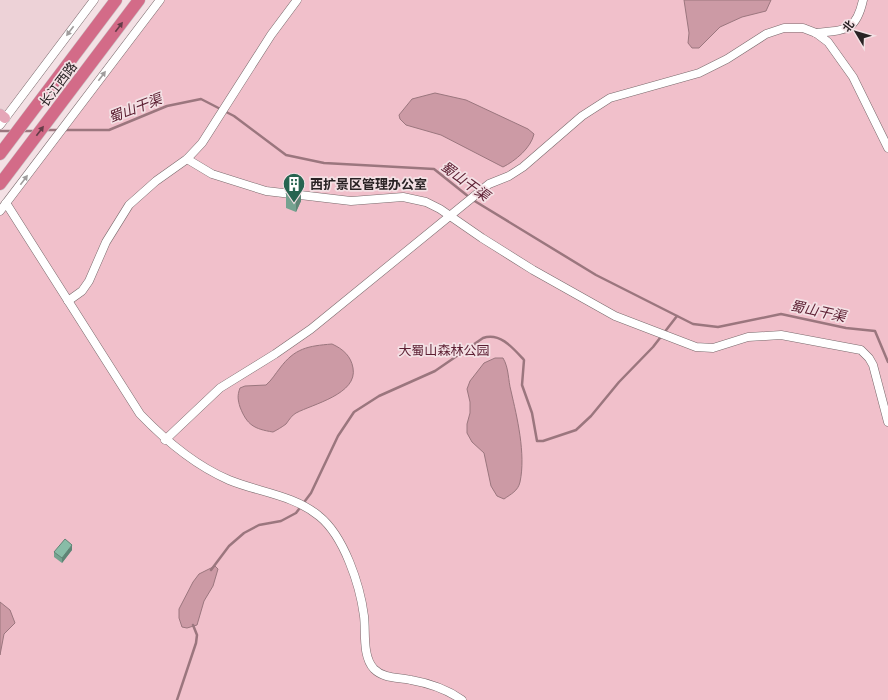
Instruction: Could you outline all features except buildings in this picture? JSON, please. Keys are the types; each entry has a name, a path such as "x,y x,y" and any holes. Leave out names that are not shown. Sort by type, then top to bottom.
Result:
{"highway":[{"name":"长江西路","path":"0,154 116,0"},
{"name":"长江西路","path":"0,184 139,0"}],"street":[{"path":"2,119 94,0"},
{"path":"0,211 160,0"},
{"path":"68,301 82,291 89,281 106,242 129,205 156,181 187,159 202,143 271,35 297,0"},
{"path":"816,33 848,29 854,24 860,12 863,0"},
{"path":"165,440 220,388 311,329 452,216 489,184 509,176 523,167 582,116 610,98 698,73 727,59 766,34 784,28 803,28 816,33 828,42 853,77 888,148"},
{"path":"832,47 832,40 840,30"},
{"path":"187,159 212,174 266,191 350,201 403,198 426,202 452,216 533,270 615,316 703,349 728,344 748,337 781,335 861,350 869,358 873,365 888,422"},
{"path":"6,203 140,414 165,440 198,465 230,480 289,499 318,515 334,532 356,578 364,615 368,657 374,668 387,676 426,684 462,700"}],"shaded area":[{"path":"0,0 94,0 5,118 0,114"},
{"path":"684,0 771,0 766,11 742,17 720,27 699,48 692,48 688,43 689,33"},
{"path":"435,93 466,100 528,129 534,134 530,144 522,154 503,167 441,135 406,125 400,119 399,115 412,99"},
{"path":"332,344 346,353 353,368 353,377 349,385 342,391 323,402 296,413 286,424 273,432 256,428 245,418 238,400 240,388 245,386 266,385 286,361 297,352 309,347"},
{"path":"495,358 503,358 506,366 518,424 522,460 522,471 518,488 504,499 497,496 491,486 484,453 472,442 467,433 470,402 467,389 470,381 484,363"},
{"path":"215,566 218,569 213,586 204,601 197,625 187,628 182,627 179,618 179,609 193,582 199,574"},
{"path":"0,602 10,610 15,623 4,634 0,655"}],"green space":[{"name":"大蜀山森林公园","path":"160,0 888,0 888,700 0,700 0,211"}],"waterway":[{"name":"蜀山干渠","path":"64,130 109,130 167,106 201,99 234,116 286,155 324,163 434,169 469,197"},
{"name":"蜀山干渠","path":"46,130 59,130"},
{"name":"蜀山干渠","path":"0,131 13,131"},
{"name":"蜀山干渠","path":"22,131 35,131"},
{"name":"蜀山干渠","path":"473,200 596,275 693,324 718,327 781,314 846,328 875,331 888,362"},
{"path":"211,570 229,546 244,533 259,525 281,521 296,513 311,493 338,436 354,412 379,396 435,371 483,338 495,337 501,339 511,346 524,360 522,385 532,413 537,441 543,441 576,430 591,416 619,382 653,347 677,316"},
{"path":"177,700 196,643 197,635 193,625"}],"place":[{"name":"西扩景区管理办公室","path":"294,204"}]}
